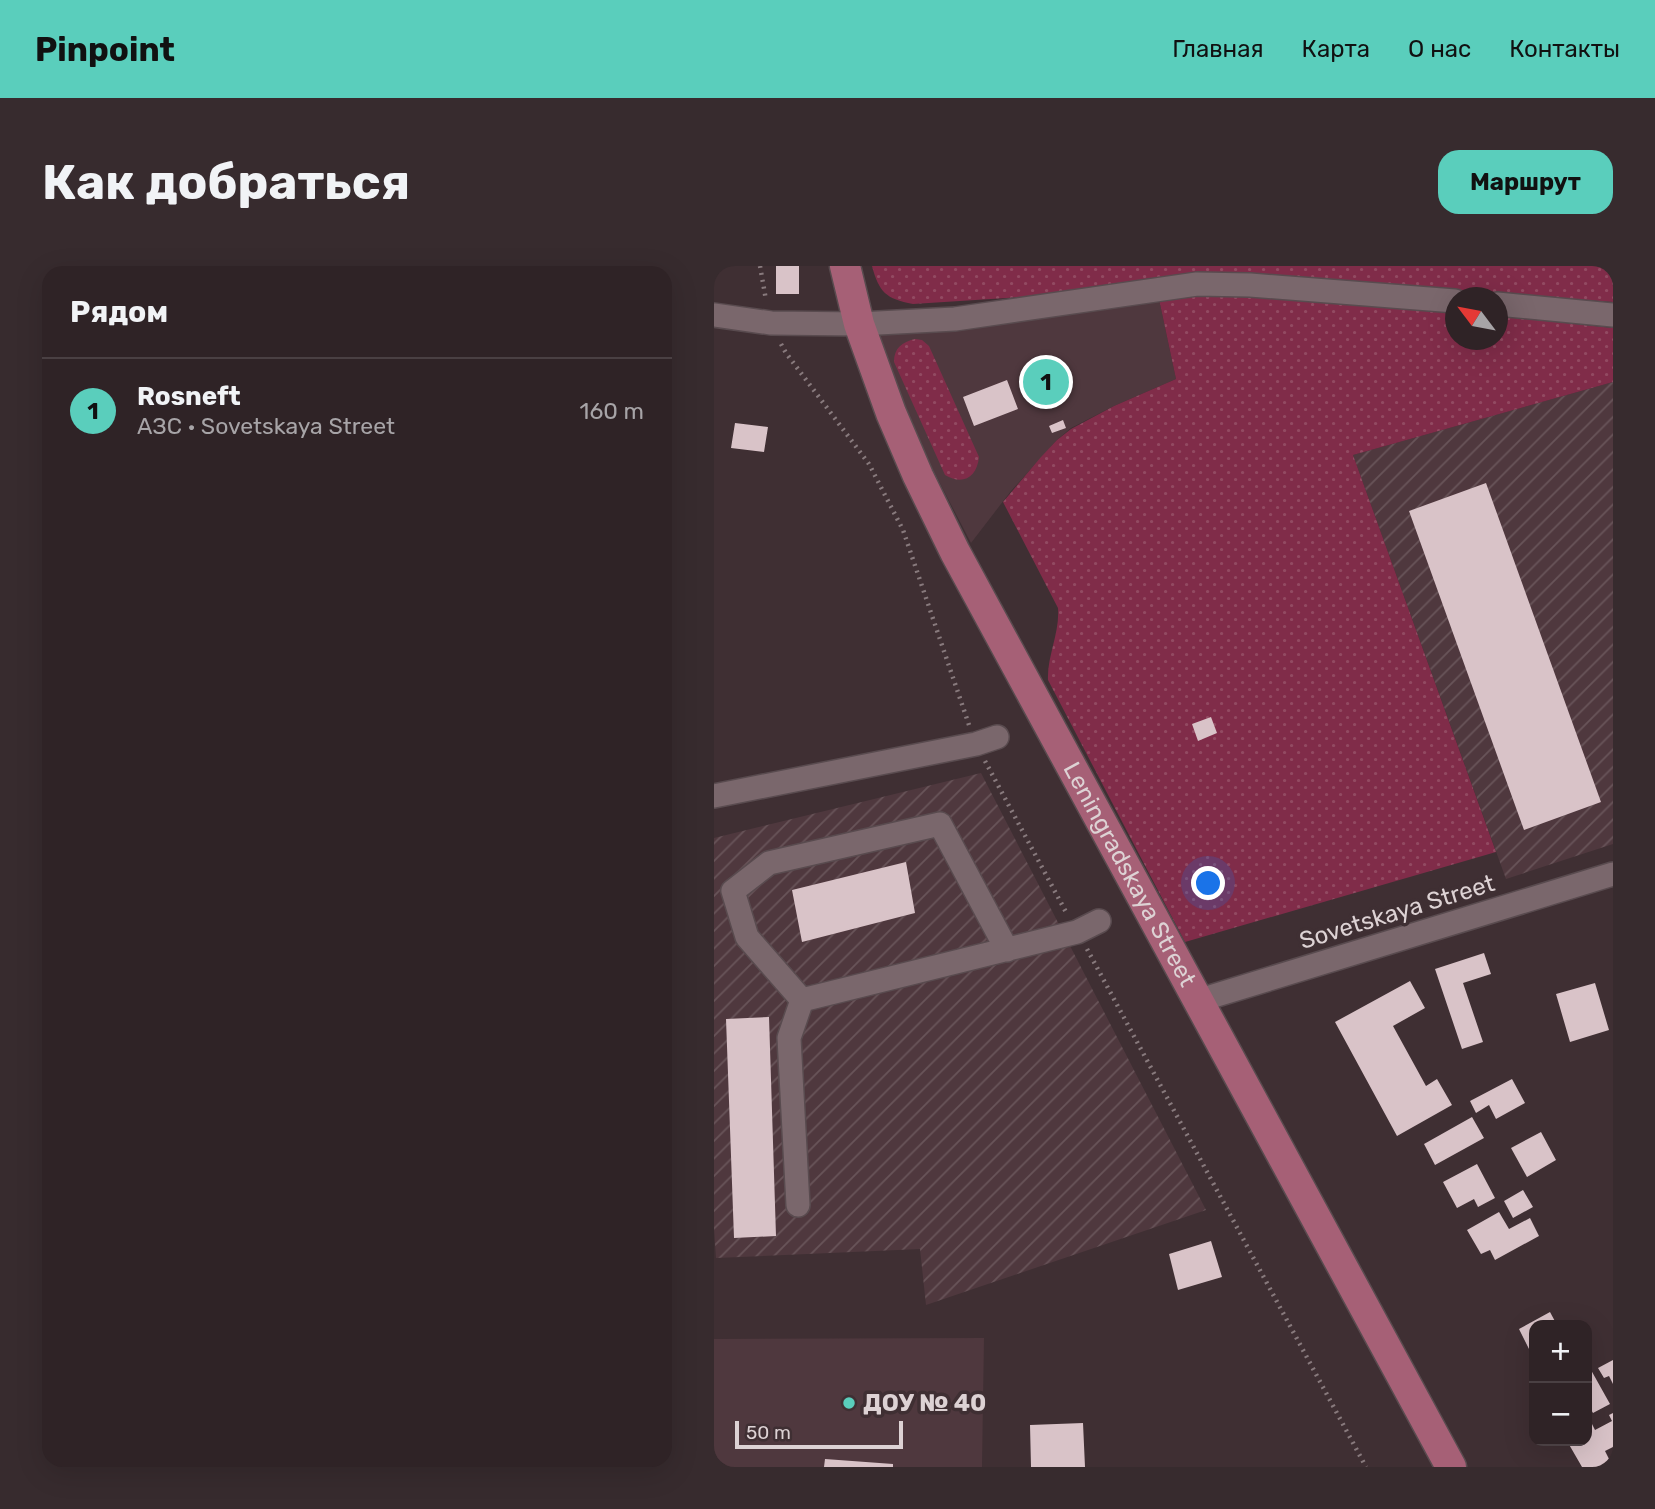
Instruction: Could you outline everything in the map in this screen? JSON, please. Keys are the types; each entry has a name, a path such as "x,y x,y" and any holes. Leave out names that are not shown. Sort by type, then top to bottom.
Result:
{"main road":[{"name":"Leningradskaya Street","path":"845,266 859,324 904,447 955,552 1451,1467"}],"street":[{"path":"714,315 771,323 859,324 955,319 1197,284 1250,285 1445,300"},
{"path":"1508,305 1613,315"},
{"path":"714,796 986,741"},
{"path":"802,1000 747,937 733,891 769,863 940,824 1007,950"},
{"name":"Sovetskaya Street","path":"1197,1001 1613,874"},
{"path":"802,1000 1077,932 1099,921"},
{"path":"797,1205 789,1038 802,1000"}],"path":[{"path":"760,266 771,323 786,353 869,464 903,530 986,741 1077,932 1366,1467"}],"shaded area":[{"path":"872,266 1613,266 1613,302 1508,294 1508,287 1445,289 1236,273 1023,297 913,304 890,297 878,282"},
{"path":"1191,296 1266,296 1445,311 1445,350 1508,350 1508,317 1613,328 1613,382 1353,455 1496,852 1185,942 1048,680 1058,608 1003,502 1041,457 1071,429 1114,406 1176,379 1159,299"},
{"path":"1159,299 1176,379 1071,428 1011,491 971,543 919,443 876,332"},
{"path":"915,339 922,340 929,346 979,457 975,470 968,478 958,480 945,475 894,362 895,353 900,346"},
{"path":"1613,382 1613,844 1506,879 1353,455"},
{"path":"981,773 1206,1210 926,1305 920,1249 716,1258 714,838"},
{"name":"ДОУ № 40","path":"984,1338 982,1467 714,1467 714,1339"}],"building":[{"path":"776,266 799,266 799,294 776,294"},
{"path":"1049,357 1061,390 1037,399 1024,367"},
{"path":"1007,380 1018,409 974,426 963,397"},
{"path":"1063,420 1066,428 1052,433 1049,426"},
{"path":"735,423 768,427 764,452 731,448"},
{"path":"1486,483 1601,802 1524,830 1409,511"},
{"path":"1211,717 1217,733 1198,741 1192,724"},
{"path":"906,862 915,913 802,942 792,890"},
{"path":"1484,953 1491,974 1463,983 1483,1042 1462,1049 1435,969"},
{"path":"1410,981 1425,1008 1393,1026 1426,1086 1437,1079 1452,1105 1397,1136 1335,1022"},
{"path":"1595,983 1609,1030 1570,1042 1556,994"},
{"path":"769,1017 776,1236 734,1238 726,1019"},
{"path":"1512,1079 1525,1103 1496,1119 1489,1105 1476,1113 1470,1101"},
{"path":"1472,1117 1484,1138 1435,1165 1424,1144"},
{"path":"1541,1132 1556,1160 1527,1177 1511,1148"},
{"path":"1477,1164 1495,1198 1478,1207 1474,1199 1457,1208 1443,1182"},
{"path":"1523,1190 1533,1207 1513,1218 1504,1201"},
{"path":"1499,1212 1509,1229 1530,1218 1539,1236 1495,1260 1490,1250 1481,1254 1467,1230"},
{"path":"1211,1241 1222,1277 1178,1290 1169,1254"},
{"path":"1550,1312 1554,1320 1535,1320"},
{"path":"1529,1324 1529,1349 1519,1329"},
{"path":"1613,1360 1613,1384 1609,1376 1604,1378 1598,1368"},
{"path":"1592,1372 1610,1404 1592,1411"},
{"path":"1613,1413 1613,1447 1605,1451 1613,1467 1582,1467 1570,1446 1592,1446 1592,1424 1595,1430 1612,1421 1609,1415"},
{"path":"1083,1423 1085,1467 1031,1467 1030,1425"},
{"path":"825,1459 893,1464 893,1467 824,1467"}],"place":[{"name":"Rosneft","path":"1046,382"},
{"name":"ДОУ № 40","path":"849,1403"}]}
